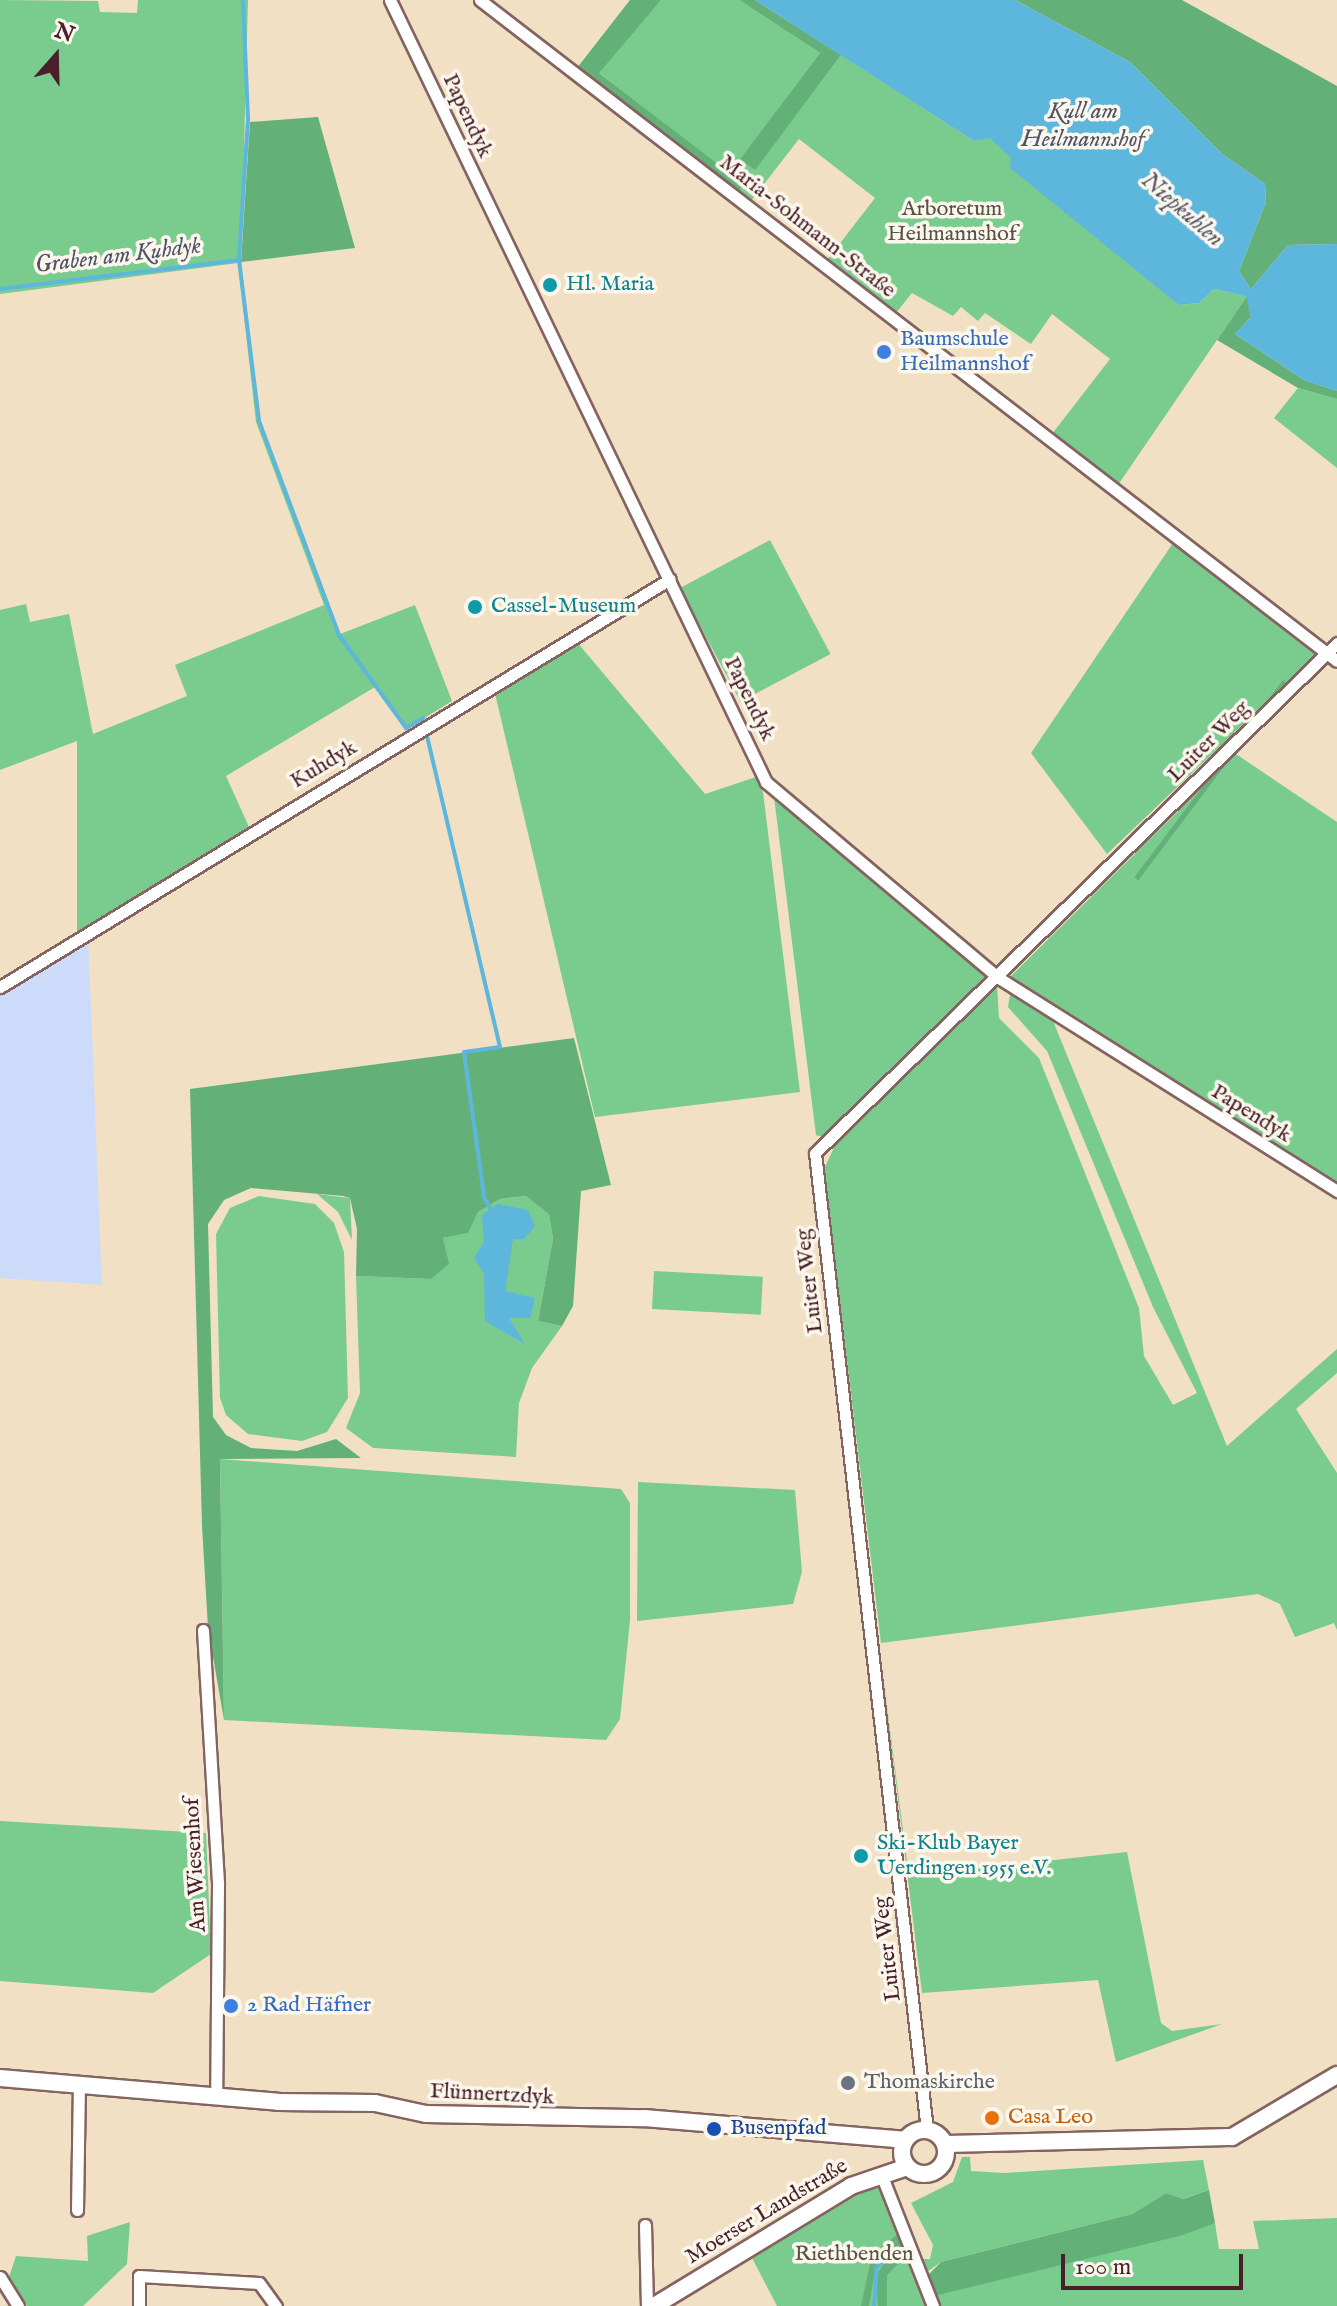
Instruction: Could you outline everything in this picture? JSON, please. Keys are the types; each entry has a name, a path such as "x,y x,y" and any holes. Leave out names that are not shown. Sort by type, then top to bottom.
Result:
{"street":[{"name":"Papendyk","path":"390,0 766,782 999,978 1337,1191"},
{"name":"Maria-Sohmann-Straße","path":"480,0 1337,661"},
{"name":"Kuhdyk","path":"0,987 670,579"},
{"name":"Luiter Weg","path":"927,2130 815,1153 999,978 1337,643"},
{"name":"Am Wiesenhof","path":"203,1630 218,1885 216,2098"},
{"path":"945,2144 934,2172 907,2167 904,2140 927,2130 945,2144 1232,2137 1337,2075"},
{"name":"Flünnertzdyk","path":"0,2078 216,2098 322,2099 542,2120 644,2118 904,2140"},
{"path":"77,2210 79,2083"},
{"name":"Moerser Landstraße","path":"654,2306 881,2174 907,2167"},
{"path":"881,2174 933,2306"},
{"path":"645,2225 647,2306"},
{"path":"139,2306 135,2281 139,2276 259,2283 276,2306"},
{"path":"0,2277 18,2306"}],"shaded area":[{"path":"88,932 102,1285 0,1278 0,988"}],"green space":[{"path":"0,0 98,1 100,12 137,13 138,0 248,0 241,262 260,421 340,634 415,605 452,701 408,728 338,636 375,687 226,776 249,827 77,937 77,741 0,770 0,610 26,604 30,622 69,614 93,734 187,696 175,665 324,605 256,422 238,263 0,294"},
{"path":"630,0 661,0 599,73 744,184 738,192 577,68"},
{"name":"Arboretum Heilmannshof","path":"661,0 739,0 820,53 741,158 755,169 841,55 974,141 990,137 1179,305 1199,303 1214,289 1247,296 1118,485 1052,434 1110,359 1052,314 1031,344 985,313 978,321 961,307 953,316 912,293 896,313 827,260 875,198 799,139 751,201 738,192 743,184 598,72"},
{"path":"739,0 755,0 841,55 755,170 740,159 820,53"},
{"path":"1015,0 1182,0 1337,86 1337,244 1288,245 1251,289 1239,271 1266,202 1265,184 1221,153 1130,62"},
{"path":"318,117 355,248 241,262 250,122"},
{"path":"1247,296 1251,317 1235,334 1304,380 1337,391 1337,399 1298,388 1217,340"},
{"path":"1298,388 1337,399 1337,468 1274,418"},
{"path":"770,540 831,654 741,702 680,588"},
{"path":"1173,543 1316,655 1107,854 1031,753"},
{"path":"340,635 408,728 337,636"},
{"path":"571,635 705,794 756,777 763,792 800,1092 595,1117 493,685"},
{"path":"1283,680 1287,683 1138,880 1134,877"},
{"path":"428,735 502,1048 426,736"},
{"path":"1236,754 1337,822 1337,1183 1009,978"},
{"path":"774,797 989,978 826,1138 816,1135"},
{"path":"997,985 999,1018 1039,1058 1139,1308 1144,1356 1173,1405 1197,1393 1153,1307 1047,1051 1008,1007 1011,989 1051,1016 1227,1446 1337,1349 1337,1373 1296,1409 1337,1473 1337,1630 1334,1623 1295,1637 1280,1604 1258,1594 881,1643 824,1169 838,1139"},
{"path":"574,1038 611,1185 581,1191 573,1306 562,1326 538,1321 553,1239 549,1214 526,1196 500,1199 478,1212 468,1233 443,1238 449,1264 431,1279 356,1276 357,1229 350,1198 343,1196 251,1188 224,1200 208,1224 213,1417 226,1435 251,1448 297,1451 336,1439 361,1458 220,1459 224,1720 208,1628 202,1526 190,1089"},
{"path":"317,1194 350,1198 352,1240 338,1212"},
{"path":"259,1196 315,1204 334,1223 344,1252 348,1398 327,1432 302,1441 248,1434 226,1415 220,1398 216,1234 230,1208"},
{"path":"526,1196 549,1213 553,1239 538,1321 562,1326 532,1368 519,1403 516,1457 373,1448 346,1428 360,1393 356,1276 431,1279 443,1238 467,1233 478,1212 500,1199"},
{"path":"654,1271 763,1277 761,1315 652,1309"},
{"path":"220,1459 621,1489 630,1503 630,1620 620,1719 606,1740 224,1720"},
{"path":"638,1482 795,1490 802,1572 793,1604 637,1621"},
{"path":"879,1645 909,1876 1127,1852 1161,2023 1172,2031 1222,2024 1116,2062 1098,1980 922,1993"},
{"path":"0,1821 206,1833 211,1954 153,1993 0,1981"},
{"path":"962,2157 970,2157 971,2171 1004,2173 1203,2160 1209,2190 1182,2199 1166,2193 1132,2214 941,2262 927,2272 922,2259 930,2259 933,2245 911,2203 953,2182"},
{"name":"Riethbenden","path":"879,2182 922,2295 1215,2223 1219,2249 1259,2249 1253,2221 1337,2218 1337,2306 777,2306 752,2258"},
{"path":"1209,2190 1215,2223 1183,2235 934,2296 926,2277 941,2262 1132,2214 1166,2193 1183,2199"},
{"path":"130,2222 127,2264 83,2306 27,2306 9,2277 16,2256 88,2261 87,2236"},
{"path":"898,2234 906,2256 887,2275 887,2306 878,2306 876,2276 893,2249 877,2259 869,2306 861,2306 872,2255"}],"water":[{"name":"Kull am Heilmannshof","path":"755,0 1015,0 1130,62 1221,153 1265,184 1266,202 1239,271 1251,289 1288,245 1337,244 1337,391 1304,380 1235,334 1251,317 1246,296 1214,289 1199,303 1179,305 1010,168 1011,158 990,138 974,141"},
{"path":"498,1204 528,1210 535,1226 524,1239 513,1239 505,1291 535,1298 530,1318 509,1318 525,1344 485,1321 484,1273 474,1258 484,1242 482,1215"}],"waterway":[{"path":"243,0 248,119 239,260 259,421 339,635 406,728 423,718"},
{"name":"Graben am Kuhdyk","path":"0,289 239,260"},
{"path":"427,736 500,1047 464,1052 484,1197 493,1214"},
{"path":"874,2306 877,2267 893,2252"}],"place":[{"name":"Hl. Maria","path":"550,285"},
{"name":"Baumschule Heilmannshof","path":"884,352"},
{"name":"Cassel-Museum","path":"475,607"},
{"name":"Ski-Klub Bayer Uerdingen 1955 e.V.","path":"861,1856"},
{"name":"2 Rad Häfner","path":"231,2006"},
{"name":"Thomaskirche","path":"848,2083"},
{"name":"Casa Leo","path":"992,2118"},
{"name":"Busenpfad","path":"714,2129"}],"water label":[{"name":"Niepkuhlen","path":"1182,210"}]}
